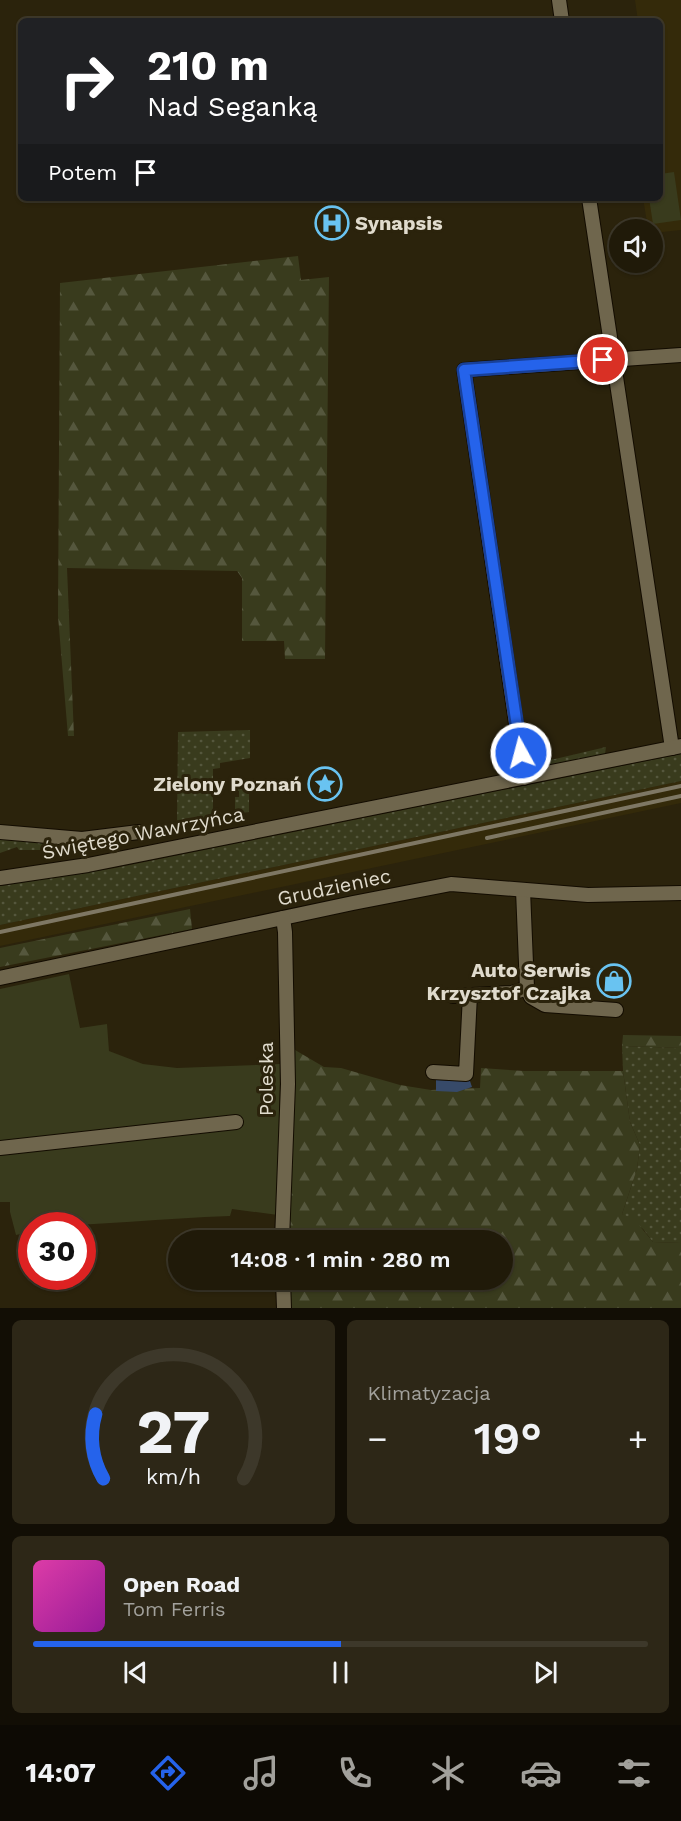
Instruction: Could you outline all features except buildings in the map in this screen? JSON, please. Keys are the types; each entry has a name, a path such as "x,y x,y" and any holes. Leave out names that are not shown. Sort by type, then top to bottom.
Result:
{"street":[{"path":"559,0 562,18"},
{"path":"589,201 677,747"},
{"path":"524,778 464,370 681,355"},
{"name":"Świętego Wawrzyńca","path":"0,878 88,865 677,747"},
{"name":"Świętego Wawrzyńca","path":"0,832 82,839 139,832"},
{"name":"Grudzieniec","path":"0,978 451,885 588,895 681,893"},
{"path":"523,890 527,988 531,997 545,1005 616,1010"},
{"name":"Poleska","path":"282,1230 288,1083 283,918"},
{"path":"453,996 512,993 527,988"},
{"path":"433,1072 466,1074 470,995"},
{"path":"0,1148 236,1122"},
{"path":"283,1290 284,1308"}],"shaded area":[{"path":"635,0 681,0 681,230 663,232 663,219 646,219 643,201 663,201 663,18 638,18"},
{"path":"681,781 681,803 0,946 0,925"}],"green space":[{"path":"674,172 681,220 663,223 663,219 652,219 649,201 663,201 663,174"},
{"path":"298,256 301,280 329,277 325,659 285,659 284,641 242,641 242,578 237,571 67,568 74,736 68,736 58,616 60,283"},
{"path":"250,730 250,758 220,763 220,768 213,769 213,818 177,823 178,732"},
{"path":"606,747 605,754 544,766 534,764 530,760 555,759"},
{"path":"681,754 681,781 0,925 0,886 115,868"},
{"path":"236,781 249,781 249,812 235,814 235,797 239,797 239,791 236,791"},
{"path":"0,838 58,844 65,850 19,850 17,847 0,853"},
{"path":"190,909 192,929 0,967 0,948"},
{"path":"69,974 80,1028 107,1024 109,1051 143,1064 177,1068 280,1064 278,1215 232,1209 230,1216 96,1224 96,1212 18,1212 18,1235 16,1235 10,1202 0,1202 0,989"},
{"path":"623,1035 681,1036 681,1048 622,1046"},
{"path":"622,1046 681,1048 681,1243 653,1242 643,1229 622,1214 637,1169 640,1145 630,1122"},
{"path":"290,1047 324,1067 341,1068 400,1085 431,1090 480,1088 481,1068 524,1071 623,1071 630,1122 640,1145 637,1169 622,1214 634,1219 653,1242 681,1243 681,1308 288,1308 287,1290 513,1290 513,1230 287,1230 295,1099 295,1061"}],"water":[{"path":"436,1080 470,1081 472,1087 457,1092 436,1091"}],"railway":[{"path":"0,932 681,786"},
{"path":"487,838 681,796"}],"place":[{"name":"Synapsis","path":"332,223"},
{"name":"Zielony Poznań","path":"325,784"},
{"name":"Auto Serwis Krzysztof Czajka","path":"614,981"}],"route":[{"path":"521,753 464,370 502,365 603,360"}]}
